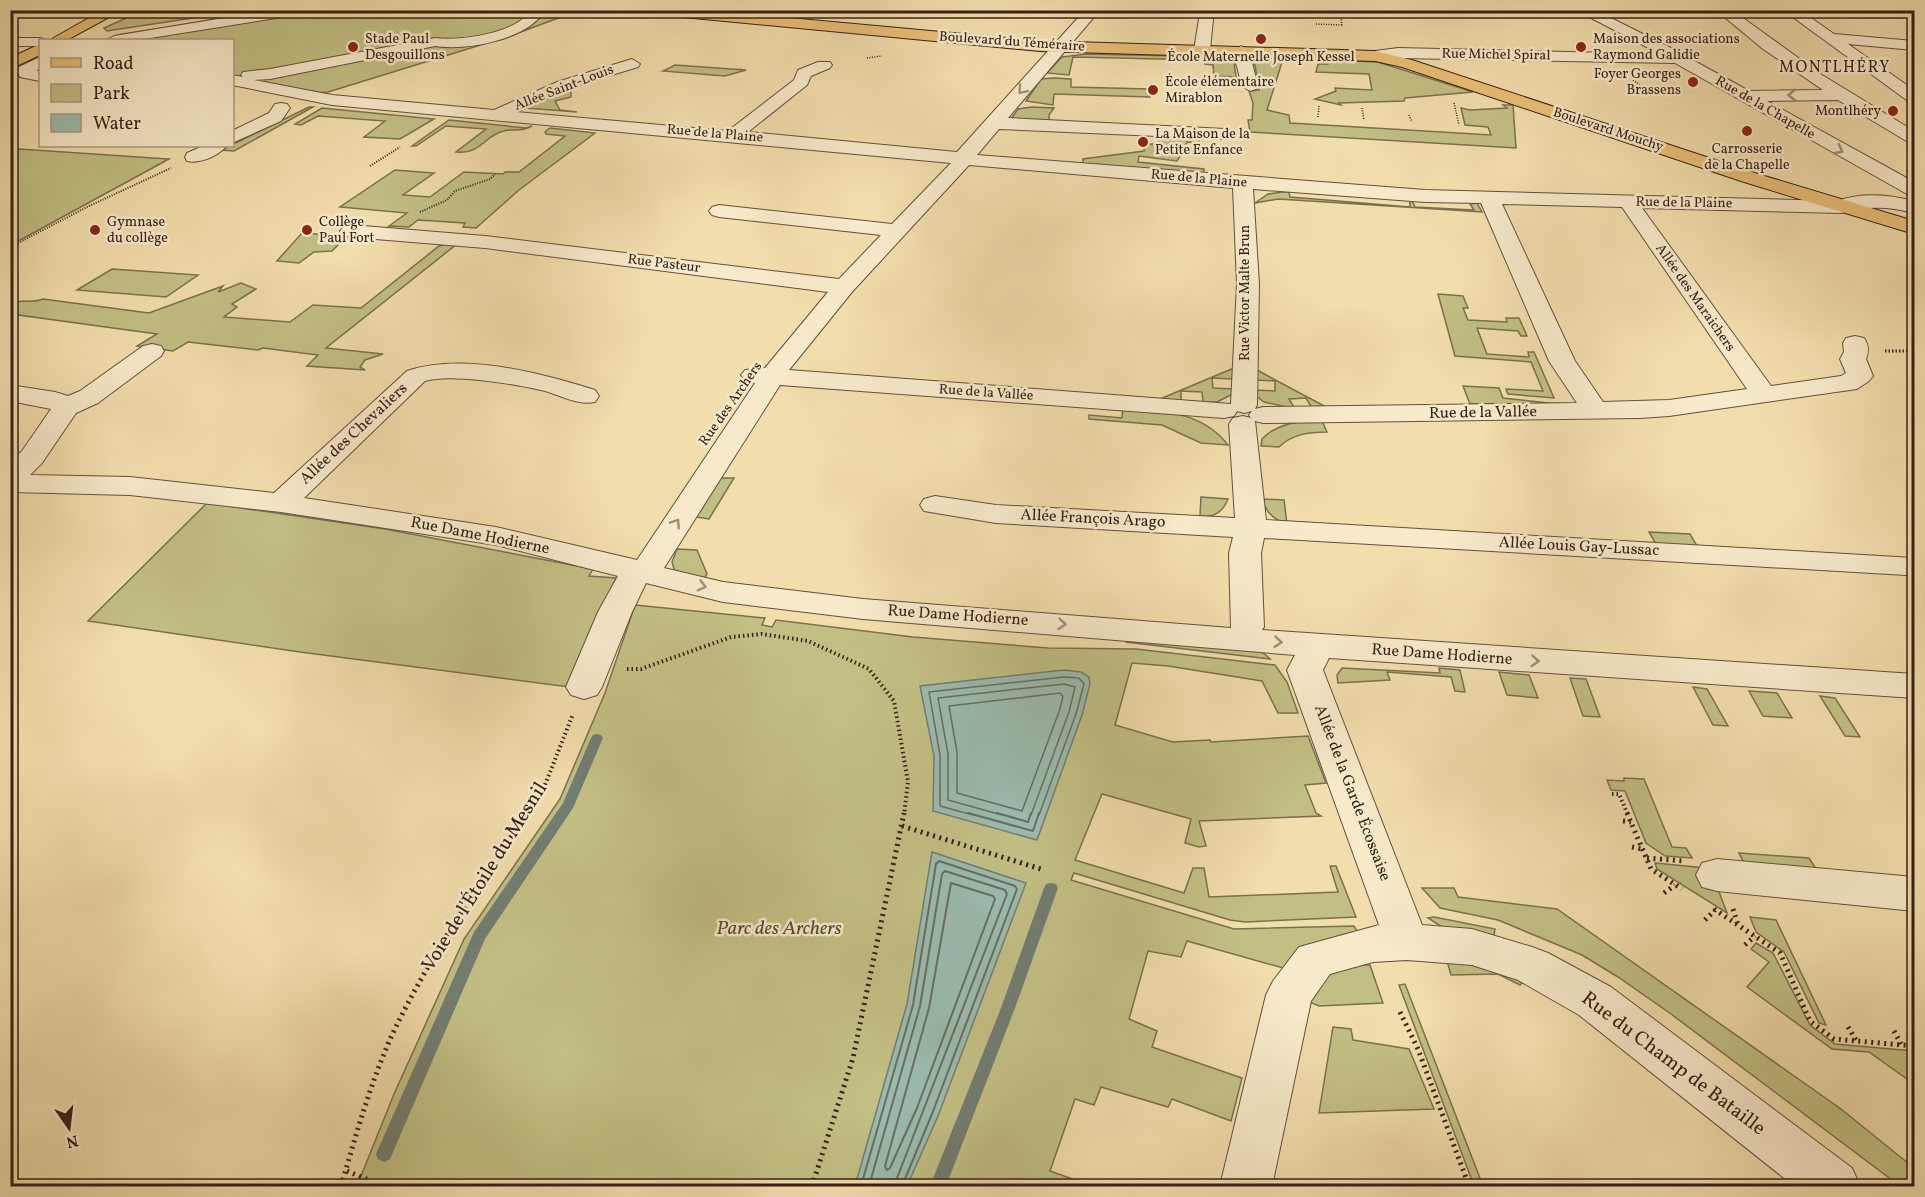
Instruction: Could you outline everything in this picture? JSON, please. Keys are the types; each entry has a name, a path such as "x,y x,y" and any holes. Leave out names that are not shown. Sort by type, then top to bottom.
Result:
{"main road":[{"path":"55,39 105,10"},
{"path":"59,39 115,10"},
{"name":"Boulevard du Téméraire","path":"651,10 1061,46 1242,51 1306,56 1375,56"},
{"path":"10,62 39,48"},
{"name":"Boulevard Mouchy","path":"1375,56 1435,73 1502,99 1914,228"},
{"name":"Boulevard Mouchy","path":"1841,207 1914,209"}],"street":[{"path":"106,39 255,10"},
{"path":"106,39 301,10"},
{"path":"234,72 248,75 270,74 435,42 459,44 521,28 534,18 538,10"},
{"name":"Rue des Archers","path":"634,570 760,375 890,230 961,163 961,158 1093,10"},
{"name":"Rue de la Chapelle","path":"1583,10 1679,59 1914,190"},
{"path":"1727,14 1757,18"},
{"path":"1727,14 1840,95 1914,138"},
{"path":"1784,15 1803,20 1871,69 1912,95"},
{"path":"1202,50 1206,19"},
{"path":"1829,38 1914,45"},
{"path":"10,42 39,48"},
{"path":"10,51 39,48"},
{"path":"39,49 25,70 26,74 39,76"},
{"path":"1242,51 1250,86"},
{"path":"1375,56 1398,52 1422,55 1435,73"},
{"path":"1395,60 1422,55"},
{"name":"Rue Michel Spiral","path":"1422,55 1679,59"},
{"name":"Allée Saint-Louis","path":"503,111 609,69 632,63"},
{"path":"732,136 801,82 804,73 824,65"},
{"path":"1797,66 1824,67"},
{"path":"1843,68 1906,70"},
{"path":"234,80 259,86 285,100 275,117 234,137"},
{"path":"234,92 259,86"},
{"path":"1710,93 1744,96 1840,95"},
{"name":"Rue de la Plaine","path":"251,105 260,96 450,115 503,111 551,124 732,136 961,158 1425,196 1841,207"},
{"path":"993,123 1224,134"},
{"path":"194,157 215,147"},
{"name":"Rue Victor Malte Brun","path":"1243,182 1248,284 1243,413 1251,527 1245,553 1247,627"},
{"path":"1489,198 1562,361 1595,410"},
{"name":"Allée des Maraichers","path":"1628,202 1763,393"},
{"path":"718,211 783,210 890,230"},
{"name":"Rue Pasteur","path":"351,231 485,242 838,286"},
{"name":"Rue de la Vallée","path":"760,375 1243,413 1669,408 1763,393 1848,383 1860,376 1852,358 1856,352 1855,344"},
{"path":"10,478 32,457 66,407 89,397 152,351"},
{"name":"Allée des Chevaliers","path":"405,362 431,371"},
{"name":"Allée des Chevaliers","path":"281,503 416,376 431,371 456,370 545,383 586,396"},
{"path":"10,393 55,400 66,407"},
{"name":"Rue Dame Hodierne","path":"10,483 130,486 281,503 496,536 723,592 863,609 1317,646 1914,686"},
{"name":"Allée François Arago","path":"935,505 996,514 1251,527"},
{"name":"Allée Louis Gay-Lussac","path":"1251,527 1906,565"},
{"path":"589,676 634,570"},
{"name":"Allée de la Garde Écossaise","path":"1317,646 1305,670 1377,856 1407,942"},
{"path":"1706,895 1914,894"},
{"name":"Rue du Champ de Bataille","path":"1246,1186 1289,995 1315,960 1373,944 1407,942 1472,947 1532,966 1595,1001 1834,1186"}],"path":[{"path":"1361,10 1392,12 1394,17"},
{"path":"1502,14 1514,10"},
{"path":"1541,10 1555,11"},
{"path":"1316,24 1342,25 1340,12"},
{"path":"1461,16 1463,20"},
{"path":"1634,82 1640,86"},
{"path":"1454,103 1459,125"},
{"path":"1318,117 1319,106"},
{"path":"1362,108 1364,120"},
{"path":"1409,115 1412,122"},
{"path":"370,166 400,147"},
{"path":"18,243 89,206 194,157"},
{"path":"418,213 447,200 455,191 490,179 495,174"},
{"path":"589,676 613,669 641,669 731,638 762,634 808,641 869,669 894,701 908,782 902,826 853,1058 812,1186"},
{"name":"Voie de l'Étoile du Mesnil","path":"341,1186 365,1103 392,1036 420,981 478,886 543,790 589,676"},
{"path":"1612,794 1619,794 1651,869 1675,885 1706,895 1755,936 1780,953 1810,1021 1834,1039 1914,1046"},
{"path":"1623,821 1631,822"},
{"path":"902,826 1044,870"},
{"path":"1632,847 1643,849"},
{"path":"1664,893 1675,885"},
{"path":"1705,920 1706,895"},
{"path":"1745,945 1755,936"},
{"path":"1400,1012 1418,1049 1469,1186"},
{"path":"1848,1027 1856,1041"},
{"path":"1894,1031 1902,1044"},
{"path":"347,1171 383,1186"}],"green space":[{"path":"144,10 239,11 107,31 104,28"},
{"name":"Stade Paul Desgouillons","path":"273,11 577,11 510,36 328,92 317,93 234,76 234,39 112,39 117,35"},
{"path":"1086,54 1223,57 1234,62 1236,77 1214,76 1213,65 1205,64 1204,60 1073,57 1069,75 1047,73 1062,57"},
{"path":"1262,58 1283,59 1267,110 1289,115 1290,123 1491,135 1488,127 1465,125 1461,108 1470,110 1507,108 1503,105 1513,105 1516,148 1250,132 1248,120 1252,120 1253,103 1249,91 1259,90 1255,65 1250,65 1249,62"},
{"path":"1329,60 1378,62 1473,92 1405,98 1404,101 1339,103 1341,105 1315,99 1336,91 1335,88 1372,90 1369,74 1316,72 1318,64 1328,64"},
{"path":"675,65 746,70 725,76 663,71"},
{"path":"1041,79 1071,79 1071,87 1150,89 1150,97 1054,94 1053,105 1026,101"},
{"path":"566,87 571,87 571,97 555,101 560,110 577,112 525,108 566,90"},
{"path":"313,107 234,151 221,150 234,147 234,144"},
{"path":"322,108 434,119 400,139 364,137 385,121 318,116 301,125 295,124"},
{"path":"1054,108 1049,115 1049,123 1011,119 1018,109"},
{"path":"449,120 526,128 532,126 524,129 497,133 478,147 465,152 456,152 486,129 446,126 416,146 412,146"},
{"path":"550,128 595,133 519,190 476,228 463,227 465,223 418,220 409,227 389,226 407,213 340,207 395,170 434,173 403,195 430,197 464,172 503,174 519,172 565,136 546,134 545,132"},
{"path":"1174,133 1200,135 1199,143 1187,142 1185,148 1202,149 1201,151 1182,153 1177,161 1139,156 1138,162 1204,169 1204,173 1083,164 1083,159 1144,151 1145,145 1159,143 1159,139 1172,139"},
{"path":"19,149 169,159 11,245 11,153"},
{"path":"1289,192 1290,197 1410,207 1410,200 1415,207 1474,210 1470,204 1477,203 1482,212 1278,199 1255,203 1268,194"},
{"path":"302,233 363,237 365,239 362,242 341,242 332,251 314,252 299,263 277,261"},
{"path":"457,244 326,348 383,354 365,360 360,367 365,370 307,366 318,355 263,348 258,350 188,342 173,351 137,346 157,334 11,314 11,304 43,299 149,313 223,286 218,292 241,283 256,289 232,304 237,307 224,317 290,322 313,305 361,308 439,246"},
{"path":"112,269 198,275 166,297 77,290"},
{"path":"1438,294 1463,296 1468,308 1463,308 1468,320 1507,322 1506,318 1519,318 1527,336 1521,336 1518,331 1477,328 1487,354 1529,357 1528,352 1534,352 1554,398 1508,394 1506,389 1543,391 1531,362 1455,356"},
{"path":"1234,368 1233,379 1212,378 1213,388 1233,389 1233,394 1217,402 1203,402 1202,392 1181,391 1181,400 1160,399"},
{"path":"1255,369 1326,407 1312,408 1306,398 1289,399 1295,409 1264,402 1254,394 1254,390 1275,391 1275,381 1254,380"},
{"path":"1463,386 1499,388 1503,398 1557,404 1470,404"},
{"path":"1123,407 1167,412 1194,419 1218,434 1228,445 1201,443 1162,425 1089,419 1089,415 1122,418"},
{"path":"1321,419 1327,432 1301,435 1289,439 1279,447 1261,446 1262,439 1275,429"},
{"path":"721,478 734,478 709,519 696,517"},
{"path":"1201,497 1228,499 1217,513 1200,516"},
{"path":"1263,499 1284,500 1287,524 1271,515"},
{"path":"207,503 385,529 593,569 589,576 616,578 569,687 300,652 88,621"},
{"path":"1649,532 1690,534 1697,546 1656,544"},
{"path":"677,549 697,550 707,574 704,579 675,572 672,562"},
{"name":"Parc des Archers","path":"635,605 765,618 762,625 772,627 776,620 913,637 1048,648 1136,649 1275,665 1287,682 1298,713 1278,713 1262,681 1168,666 1132,663 1115,725 1173,742 1308,736 1326,783 1305,785 1316,813 1321,816 1199,821 1206,846 1199,847 1185,843 1191,819 1102,794 1075,860 1184,893 1193,868 1204,868 1209,897 1338,892 1330,866 1336,866 1356,917 1245,922 1230,920 1074,873 1071,880 1234,929 1354,926 1357,931 1316,943 1283,968 1187,941 1181,957 1148,951 1129,1019 1157,1031 1152,1047 1242,1078 1231,1121 1172,1099 1168,1107 1101,1087 1094,1105 1075,1099 1050,1171 1092,1186 357,1186 394,1094 464,939 560,799 605,693"},
{"path":"1128,637 1261,651 1270,659 1126,642"},
{"path":"1342,668 1440,673 1439,668 1460,670 1465,692 1455,691 1451,677 1387,672 1390,680 1338,683 1337,675"},
{"path":"1499,672 1529,675 1538,698 1507,695"},
{"path":"1570,678 1586,679 1600,717 1583,716"},
{"path":"1693,687 1707,689 1728,726 1713,725"},
{"path":"1749,691 1777,693 1792,718 1763,716"},
{"path":"1820,696 1835,698 1860,737 1845,736"},
{"path":"1624,778 1644,779 1672,847 1686,848 1692,858 1665,856 1646,843 1625,791 1611,790 1607,780 1624,781"},
{"path":"1739,853 1809,858 1816,869 1744,863"},
{"path":"1655,863 1706,868 1713,876 1727,913 1657,869"},
{"path":"1422,888 1454,888 1458,897 1557,909 1841,1109 1914,1168 1914,1186 1900,1186 1671,1014 1582,955 1498,920 1440,908"},
{"path":"1434,917 1495,929 1493,941 1442,927 1428,918"},
{"path":"1750,917 1776,920 1826,1025 1819,1023 1784,952 1756,932"},
{"path":"1756,943 1773,953 1810,1025 1835,1044 1914,1051 1914,1084 1869,1052 1832,1049 1747,987 1769,962 1751,949"},
{"path":"1447,961 1463,962 1524,981 1520,985 1498,974 1451,975"},
{"path":"1356,965 1370,965 1383,1003 1319,1006 1307,1001 1330,971"},
{"path":"1405,984 1483,1186 1474,1186 1399,985"},
{"path":"1333,1027 1351,1029 1353,1040 1409,1049 1434,1109 1319,1113"}],"water":[{"path":"1064,670 1081,672 1089,677 1090,684 1082,715 1037,840 933,811 934,756 920,686"},
{"path":"932,852 1026,883 938,1116 907,1186 855,1186 907,1004"}],"waterway":[{"path":"384,1154 479,936 569,805 597,738"},
{"path":"938,1186 1008,1008 1051,888"}],"place":[{"name":"École Maternelle Joseph Kessel","path":"1261,39"},
{"name":"Stade Paul Desgouillons","path":"353,47"},
{"name":"Maison des associations Raymond Galidie","path":"1581,47"},
{"name":"Foyer Georges Brassens","path":"1693,82"},
{"name":"École élémentaire Mirablon","path":"1153,90"},
{"name":"Montlhéry","path":"1893,111"},
{"name":"Carrosserie de la Chapelle","path":"1747,131"},
{"name":"La Maison de la Petite Enfance","path":"1143,142"},
{"name":"Gymnase du collège","path":"95,230"},
{"name":"Collège Paul Fort","path":"307,230"}],"district":[{"name":"MONTLHÉRY","path":"1835,68"}]}
